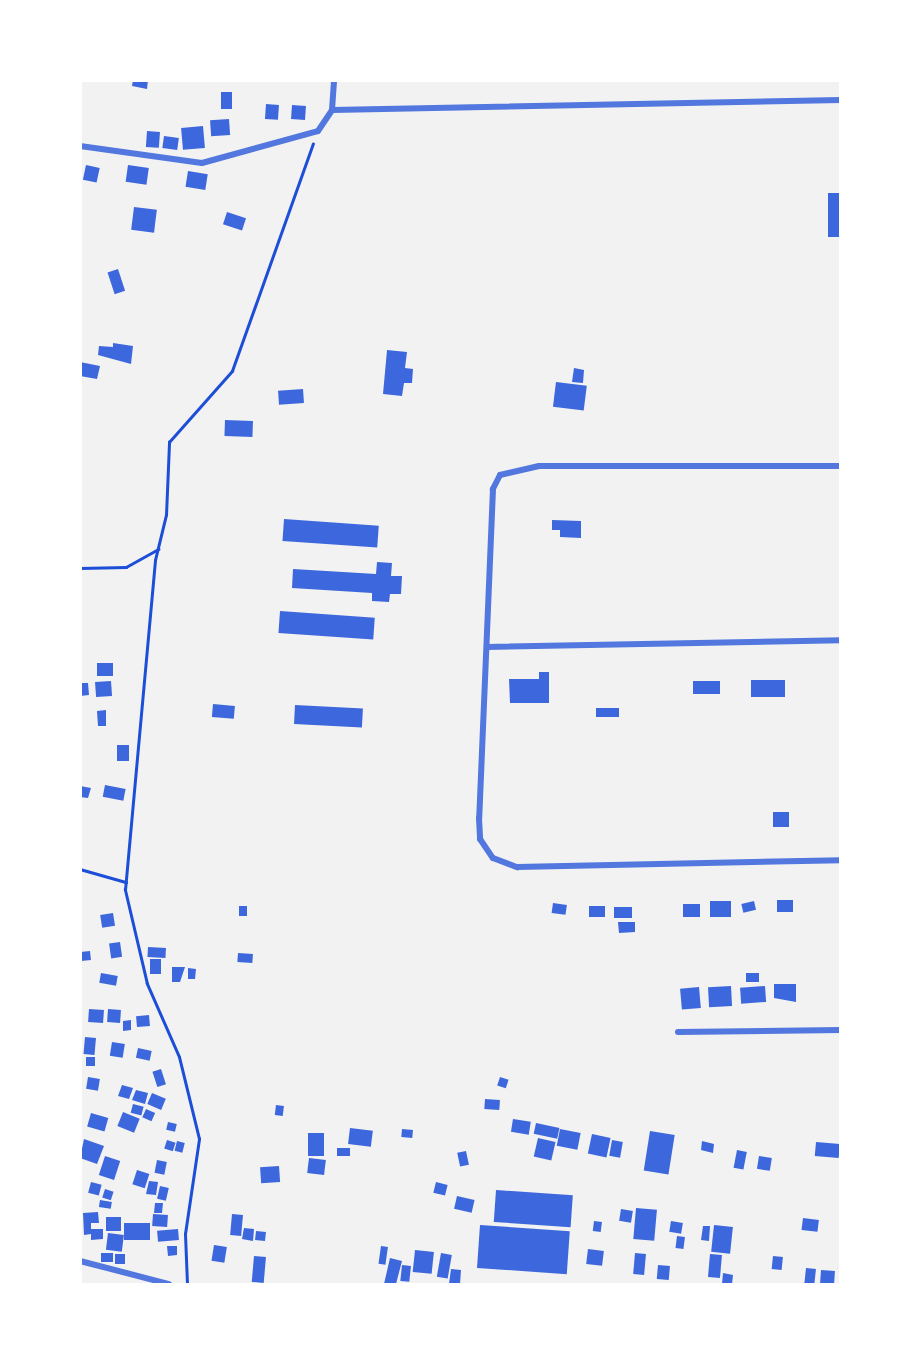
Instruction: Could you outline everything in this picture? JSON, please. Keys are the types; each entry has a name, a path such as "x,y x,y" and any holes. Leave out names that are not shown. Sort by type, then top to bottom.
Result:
{"street":[{"path":"80,146 202,163 318,131 332,110 334,80"},
{"path":"332,110 841,100"},
{"path":"841,466 539,466 500,475 493,489 480,839 493,858 517,867 557,869 841,860"},
{"path":"487,648 841,640"},
{"path":"677,1032 841,1030"},
{"path":"80,1261 169,1284"}],"path":[{"path":"187,1284 185,1234 199,1139 179,1057 147,984 126,882 158,549 166,515 169,442 232,370 318,131"},
{"path":"80,568 126,567 158,549"},
{"path":"80,869 126,882"}],"building":[{"path":"133,80 148,80 147,89 132,86"},
{"path":"221,92 232,92 232,109 221,109"},
{"path":"266,104 279,105 278,120 265,119"},
{"path":"292,105 306,106 305,120 291,119"},
{"path":"229,119 230,135 211,136 210,120"},
{"path":"203,126 205,148 183,150 181,128"},
{"path":"147,131 160,132 159,148 146,147"},
{"path":"164,136 179,138 177,150 162,148"},
{"path":"86,165 100,168 97,183 83,180"},
{"path":"128,165 149,168 146,185 126,182"},
{"path":"188,171 208,174 205,190 185,187"},
{"path":"828,193 841,193 841,237 828,237"},
{"path":"134,207 157,210 154,233 131,230"},
{"path":"227,212 246,218 242,231 223,224"},
{"path":"118,269 125,291 115,294 108,272"},
{"path":"113,343 133,346 131,364 98,355 99,346 113,347"},
{"path":"387,350 407,352 405,368 413,369 412,383 404,383 402,396 383,394"},
{"path":"80,362 100,366 97,379 80,376"},
{"path":"574,368 584,370 583,383 572,382"},
{"path":"556,382 587,386 584,411 553,407"},
{"path":"303,389 304,403 279,405 278,391"},
{"path":"225,420 253,421 252,437 224,436"},
{"path":"284,519 379,526 377,548 282,541"},
{"path":"552,520 581,521 581,538 560,537 560,530 552,530"},
{"path":"377,562 392,563 391,576 402,576 401,594 390,594 389,602 372,601 372,593 292,588 293,569 376,574"},
{"path":"280,611 375,618 373,640 278,633"},
{"path":"97,663 113,663 113,676 97,676"},
{"path":"539,672 549,672 549,703 510,703 509,679 539,679"},
{"path":"751,680 785,680 785,697 751,697"},
{"path":"111,681 112,696 96,697 95,682"},
{"path":"693,681 720,681 720,694 693,694"},
{"path":"80,683 88,683 89,695 80,696"},
{"path":"213,704 235,706 234,719 212,717"},
{"path":"295,705 363,709 362,728 294,724"},
{"path":"596,708 619,708 619,717 596,717"},
{"path":"106,710 106,726 98,726 97,711"},
{"path":"117,745 129,745 129,761 117,761"},
{"path":"105,785 126,789 123,801 103,797"},
{"path":"80,786 91,788 88,798 80,797"},
{"path":"773,812 789,812 789,827 773,827"},
{"path":"777,900 793,900 793,912 777,912"},
{"path":"710,901 731,901 731,917 710,917"},
{"path":"754,901 756,910 743,913 741,904"},
{"path":"553,903 567,905 565,915 552,913"},
{"path":"683,904 700,904 700,917 683,917"},
{"path":"239,906 247,906 247,916 239,916"},
{"path":"589,906 605,906 605,917 589,917"},
{"path":"614,907 632,907 632,918 614,918"},
{"path":"113,913 115,926 102,928 100,915"},
{"path":"618,922 635,922 635,932 619,933"},
{"path":"120,942 122,957 111,958 109,944"},
{"path":"148,947 166,948 165,958 147,957"},
{"path":"90,951 91,960 81,961 80,952"},
{"path":"238,953 253,954 252,963 237,962"},
{"path":"150,959 161,959 161,974 150,974"},
{"path":"172,967 185,967 180,982 172,982"},
{"path":"188,968 196,969 195,979 188,979"},
{"path":"101,973 118,976 116,986 99,983"},
{"path":"746,973 759,973 759,982 746,982"},
{"path":"774,984 796,984 796,1002 774,998"},
{"path":"731,986 732,1006 709,1007 708,987"},
{"path":"765,986 766,1002 741,1004 740,988"},
{"path":"699,987 701,1008 682,1010 680,989"},
{"path":"89,1009 104,1010 103,1023 88,1022"},
{"path":"108,1009 121,1010 120,1023 107,1022"},
{"path":"149,1015 150,1026 137,1027 136,1016"},
{"path":"131,1020 131,1030 123,1031 123,1021"},
{"path":"85,1037 96,1038 94,1055 84,1054"},
{"path":"112,1042 125,1044 123,1058 110,1056"},
{"path":"138,1048 152,1051 150,1061 136,1058"},
{"path":"86,1057 95,1057 95,1066 86,1066"},
{"path":"161,1069 166,1084 157,1087 152,1072"},
{"path":"88,1077 100,1079 98,1091 86,1089"},
{"path":"500,1077 509,1080 506,1088 497,1086"},
{"path":"122,1085 133,1088 129,1099 118,1096"},
{"path":"136,1090 148,1093 145,1104 132,1100"},
{"path":"152,1093 166,1099 161,1110 147,1104"},
{"path":"485,1099 500,1100 499,1110 484,1109"},
{"path":"133,1104 144,1107 141,1116 131,1113"},
{"path":"276,1105 284,1106 283,1116 275,1115"},
{"path":"146,1109 155,1113 151,1121 142,1117"},
{"path":"123,1112 140,1119 134,1133 117,1126"},
{"path":"91,1113 108,1118 104,1131 87,1126"},
{"path":"513,1119 531,1122 529,1135 511,1132"},
{"path":"168,1122 177,1124 175,1132 166,1130"},
{"path":"536,1123 559,1128 557,1139 534,1134"},
{"path":"350,1128 373,1131 371,1147 348,1144"},
{"path":"402,1129 413,1130 412,1138 401,1137"},
{"path":"560,1129 581,1133 577,1150 557,1146"},
{"path":"650,1131 675,1135 668,1174 644,1171"},
{"path":"308,1133 324,1133 324,1156 308,1156"},
{"path":"592,1134 611,1138 606,1158 588,1154"},
{"path":"538,1138 556,1142 551,1161 534,1157"},
{"path":"84,1139 104,1146 97,1164 80,1158"},
{"path":"167,1140 176,1143 173,1151 164,1149"},
{"path":"612,1140 623,1142 620,1158 609,1156"},
{"path":"177,1141 185,1143 182,1153 175,1151"},
{"path":"702,1141 714,1144 713,1153 701,1150"},
{"path":"816,1142 840,1144 839,1158 815,1156"},
{"path":"337,1148 350,1148 350,1156 337,1156"},
{"path":"737,1150 747,1152 743,1170 734,1168"},
{"path":"466,1151 469,1165 460,1167 457,1153"},
{"path":"105,1156 120,1161 114,1180 99,1175"},
{"path":"759,1156 772,1158 770,1171 757,1169"},
{"path":"309,1158 326,1160 324,1175 307,1173"},
{"path":"157,1160 167,1162 164,1175 155,1173"},
{"path":"279,1166 280,1182 261,1183 260,1167"},
{"path":"137,1170 149,1174 145,1188 132,1184"},
{"path":"149,1181 158,1182 156,1195 146,1194"},
{"path":"91,1182 102,1185 99,1195 88,1193"},
{"path":"436,1182 448,1185 445,1196 433,1193"},
{"path":"160,1186 169,1188 166,1201 157,1199"},
{"path":"105,1189 114,1192 111,1200 102,1198"},
{"path":"496,1190 573,1195 571,1227 494,1222"},
{"path":"457,1196 475,1200 472,1213 454,1209"},
{"path":"100,1200 112,1202 111,1209 99,1207"},
{"path":"155,1203 163,1203 162,1213 154,1213"},
{"path":"636,1208 657,1210 654,1241 633,1239"},
{"path":"621,1209 633,1211 631,1223 619,1221"},
{"path":"98,1212 99,1223 91,1223 91,1229 103,1229 103,1239 91,1240 91,1234 84,1235 83,1213"},
{"path":"153,1214 168,1215 167,1227 152,1226"},
{"path":"232,1214 243,1215 241,1236 230,1235"},
{"path":"106,1217 121,1217 121,1231 106,1231"},
{"path":"803,1218 819,1220 817,1232 802,1230"},
{"path":"594,1221 602,1222 601,1232 593,1231"},
{"path":"671,1221 683,1223 681,1234 669,1232"},
{"path":"124,1223 150,1223 150,1240 124,1240"},
{"path":"480,1225 570,1231 567,1274 477,1268"},
{"path":"714,1225 733,1227 730,1254 711,1252"},
{"path":"703,1226 710,1226 709,1241 701,1240"},
{"path":"244,1228 254,1229 253,1241 242,1239"},
{"path":"178,1229 179,1240 158,1242 157,1231"},
{"path":"256,1231 266,1232 265,1241 255,1240"},
{"path":"108,1233 124,1235 122,1252 106,1250"},
{"path":"677,1236 685,1237 683,1249 676,1248"},
{"path":"214,1245 227,1247 224,1263 211,1261"},
{"path":"167,1246 177,1246 177,1255 168,1256"},
{"path":"381,1246 388,1247 385,1265 378,1264"},
{"path":"588,1249 604,1251 602,1266 586,1264"},
{"path":"415,1250 434,1252 432,1274 413,1272"},
{"path":"101,1253 113,1253 113,1262 101,1262"},
{"path":"441,1253 452,1255 448,1279 437,1277"},
{"path":"635,1253 646,1254 644,1275 633,1274"},
{"path":"115,1254 125,1254 125,1264 115,1264"},
{"path":"710,1254 722,1255 720,1278 708,1277"},
{"path":"254,1256 266,1257 264,1283 252,1282"},
{"path":"773,1256 783,1257 782,1270 772,1269"},
{"path":"390,1258 402,1261 396,1284 384,1284"},
{"path":"402,1265 411,1266 409,1282 400,1281"},
{"path":"658,1265 670,1266 669,1280 657,1279"},
{"path":"806,1268 816,1269 814,1284 804,1284"},
{"path":"451,1269 461,1270 460,1284 449,1284"},
{"path":"821,1270 835,1271 834,1284 820,1284"},
{"path":"723,1273 733,1275 732,1284 722,1284"}]}
